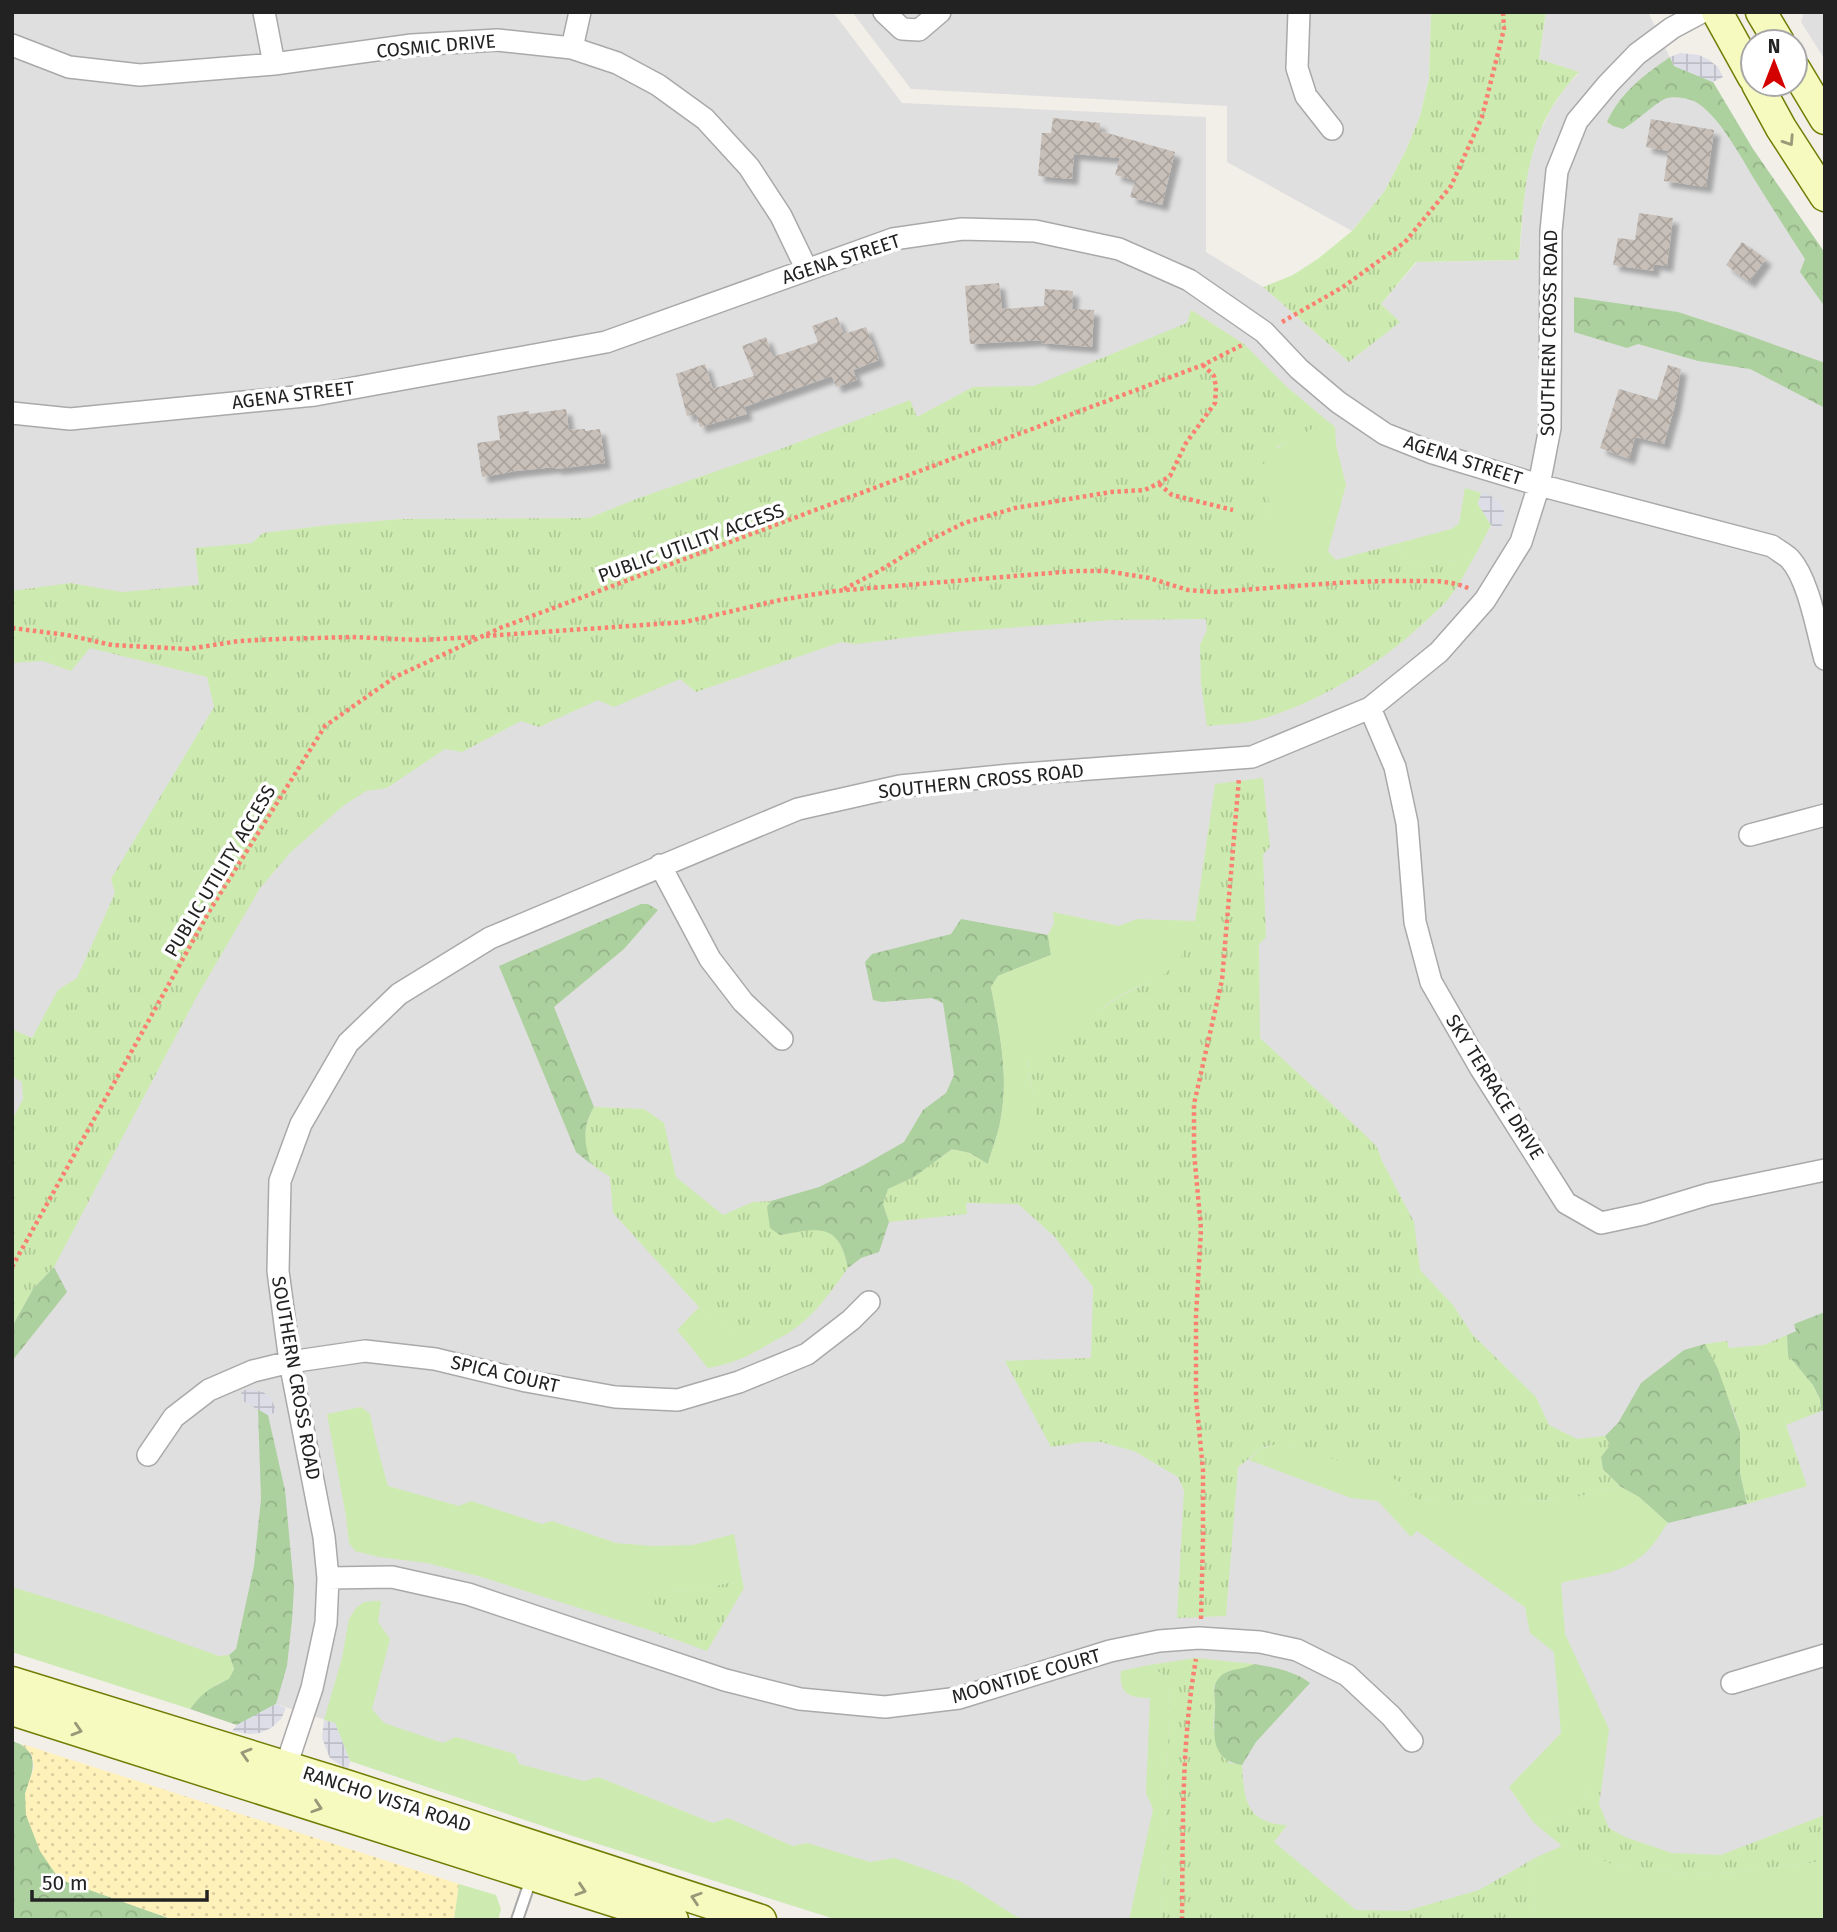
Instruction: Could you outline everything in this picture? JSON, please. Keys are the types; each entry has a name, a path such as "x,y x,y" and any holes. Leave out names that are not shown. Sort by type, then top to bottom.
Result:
{"main road":[{"path":"1717,12 1739,52"},
{"path":"1761,12 1771,28"},
{"path":"1809,92 1825,119"},
{"path":"1765,98 1825,196"},
{"name":"RANCHO VISTA ROAD","path":"12,1682 533,1875 673,1920"},
{"name":"RANCHO VISTA ROAD","path":"12,1710 282,1780 761,1920"}],"street":[{"path":"264,12 274,64"},
{"path":"572,48 580,12"},
{"path":"884,12 902,29 919,30 940,12"},
{"path":"1300,12 1297,68 1306,96 1332,129"},
{"name":"SOUTHERN CROSS ROAD","path":"282,1780 313,1688 326,1623 328,1578 324,1537 290,1362 278,1271 280,1181 301,1124 348,1044 399,994 490,938 798,809 900,786 1252,757 1370,708 1439,652 1487,596 1521,542 1539,485 1550,428 1551,230 1557,171 1577,121 1608,83 1637,54 1672,28 1702,12"},
{"name":"COSMIC DRIVE","path":"12,45 69,67 140,75 274,64 412,45 497,40 572,48 617,63 648,79 705,119 749,167 781,216 807,270"},
{"name":"AGENA STREET","path":"12,413 70,419 315,395 606,342 892,240 962,229 1035,231 1119,249 1189,280 1264,332 1299,369 1338,402 1385,434 1433,453 1539,485 1772,546 1789,558 1800,575 1825,659"},
{"name":"SKY TERRACE DRIVE","path":"1370,708 1395,767 1407,822 1415,922 1431,982 1481,1069 1566,1203 1601,1223 1643,1214 1709,1194 1825,1170"},
{"path":"1750,835 1825,815"},
{"path":"660,865 710,960 743,1002 782,1039"},
{"name":"SPICA COURT","path":"148,1455 174,1417 209,1390 253,1371 290,1362 365,1351 435,1359 526,1381 615,1397 678,1400 739,1382 807,1354 851,1320 869,1302"},
{"name":"MOONTIDE COURT","path":"328,1578 392,1577 468,1594 725,1680 800,1699 885,1707 959,1698 1110,1651 1159,1641 1199,1638 1260,1642 1297,1650 1347,1675 1391,1716 1412,1741"},
{"path":"1732,1683 1825,1656"}],"lane":[{"path":"517,1920 533,1875"}],"path":[{"name":"PUBLIC UTILITY ACCESS","path":"12,1267 210,910 325,726 395,677 500,628 1203,365 1343,287 1405,242 1451,186 1482,117 1504,29 1503,12"},
{"path":"840,591 964,523 1015,508 1111,492 1145,490 1159,483 1170,476 1186,443 1215,403 1214,376 1203,365"},
{"path":"1159,483 1172,495 1233,510"},
{"path":"12,628 67,635 112,645 188,649 279,639 352,637 419,640 482,637 685,622 780,600 840,591 1075,570 1106,570 1149,578 1188,590 1213,592 1384,581 1432,581 1463,585 1487,596"},
{"path":"1182,1920 1184,1796 1192,1681 1199,1638 1203,1539 1203,1470 1196,1398 1196,1316 1201,1229 1194,1152 1194,1104 1222,980 1240,759"}],"shaded area":[{"path":"12,12 833,12 902,103 1206,117 1206,252 1263,287 1349,362 1399,322 1381,304 1417,262 1519,260 1529,164 1551,109 1566,86 1579,73 1539,59 1546,12 1648,12 1674,66 1713,82 1753,149 1825,253 1825,1920 838,1920 570,1835 350,1761 335,1723 276,1704 237,1725 12,1652"},
{"path":"852,12 1431,12 1429,78 1420,116 1406,150 1384,192 1352,231 1227,162 1227,106 911,89"},
{"path":"1804,12 1825,12 1825,60 1809,35 1809,28 1805,28 1801,22"},
{"path":"1680,53 1699,55 1709,60 1718,67 1723,77 1713,82 1674,66 1670,57"},
{"path":"1481,493 1490,495 1501,505 1504,520 1500,529 1491,525 1478,504"},
{"path":"249,1389 263,1392 270,1397 277,1412 268,1415 243,1401 241,1391"},
{"path":"276,1704 286,1708 281,1719 271,1728 250,1734 232,1731 237,1725"},
{"path":"324,1720 335,1723 350,1761 348,1770 330,1758 322,1737"}],"green space":[{"path":"1431,12 1546,12 1539,59 1579,72 1561,93 1538,137 1526,183 1519,260 1416,262 1381,304 1400,322 1349,362 1263,287 1293,275 1319,258 1352,231 1384,192 1420,116 1429,78"},
{"path":"1670,57 1674,66 1713,82 1753,149 1825,253 1825,307 1800,272 1805,259 1729,137 1703,107 1691,100 1670,97 1623,129 1607,122 1626,93"},
{"path":"1574,297 1678,312 1825,363 1825,408 1750,369 1698,361 1638,344 1627,348 1574,332"},
{"path":"1191,310 1244,344 1287,387 1324,418 1321,425 1277,447 1268,493 1270,513 1259,544 1318,566 1399,543 1407,563 1461,560 1477,552 1447,601 1412,634 1330,691 1284,711 1241,723 1207,726 1201,684 1200,645 1207,630 1206,619 1113,620 953,632 856,644 841,642 696,692 680,679 614,707 598,700 539,727 521,721 462,752 445,749 387,788 366,791 343,806 291,852 260,888 196,998 54,1267 33,1289 12,1327 12,1120 23,1099 22,1082 12,1076 12,1029 32,1038 58,990 77,978 115,893 111,879 214,707 207,677 90,648 71,671 43,661 12,663 12,591 70,583 122,592 199,585 195,548 252,543 263,533 402,519 589,518 910,400 917,417 973,387 1034,386 1187,323"},
{"path":"1324,418 1335,427 1336,445 1346,485 1328,551 1336,560 1318,566 1267,568 1258,560 1258,544 1270,513 1268,493 1259,472 1278,448 1321,425"},
{"path":"1465,488 1481,493 1478,504 1491,525 1477,552 1461,560 1407,563 1399,543 1451,529 1459,524"},
{"path":"1263,778 1270,846 1263,855 1266,937 1259,944 1260,1038 1377,1147 1414,1222 1420,1270 1453,1305 1472,1334 1536,1397 1549,1425 1577,1439 1605,1436 1610,1445 1601,1457 1603,1469 1621,1487 1568,1500 1419,1500 1407,1493 1398,1481 1294,1446 1268,1446 1260,1449 1238,1467 1226,1616 1177,1618 1184,1491 1178,1477 1134,1451 1101,1442 1051,1447 1005,1361 1091,1358 1093,1287 1055,1237 1018,1204 966,1203 967,1214 889,1222 883,1204 888,1189 914,1177 952,1149 970,1153 988,1164 1034,1098 1028,1070 1030,1055 1046,1041 1080,1025 1120,996 1155,980 1195,921 1215,784"},
{"path":"641,904 648,904 658,910 624,949 554,1007 594,1107 587,1121 585,1135 591,1164 576,1152 499,966"},
{"path":"1053,912 1119,926 1137,919 1195,921 1182,956 1163,975 1119,996 1085,1022 1034,1052 1028,1068 1036,1117 1030,1144 1019,1157 1010,1162 988,1164 1000,1123 1004,1084 1002,1052 991,987 998,976 1051,955 1048,935 1054,923"},
{"path":"961,919 1048,935 1051,955 998,976 991,987 1002,1052 1004,1084 1000,1123 988,1164 970,1153 952,1149 914,1177 888,1189 883,1204 889,1222 879,1252 861,1258 848,1268 839,1242 833,1235 816,1230 780,1235 770,1228 767,1207 771,1201 819,1187 904,1142 923,1110 946,1093 954,1075 943,1003 932,998 882,1002 873,1000 865,962 872,954 951,934"},
{"path":"594,1107 644,1109 664,1123 676,1177 723,1215 753,1202 771,1201 767,1207 780,1235 806,1230 825,1231 839,1242 848,1268 816,1309 788,1333 776,1340 765,1331 735,1334 699,1307 613,1213 610,1177 591,1163 586,1150 586,1127"},
{"path":"54,1267 67,1292 12,1361 12,1327 33,1289"},
{"path":"699,1307 735,1334 756,1326 776,1340 744,1357 708,1368 677,1330"},
{"path":"1825,1312 1825,1410 1821,1411 1820,1399 1813,1385 1788,1355 1787,1335 1796,1331 1794,1324"},
{"path":"1787,1335 1788,1355 1813,1385 1820,1399 1821,1411 1786,1425 1807,1486 1747,1504 1740,1473 1740,1432 1705,1344 1727,1341 1729,1348 1764,1345"},
{"path":"1705,1344 1718,1369 1740,1432 1740,1473 1747,1504 1668,1523 1639,1497 1621,1487 1603,1469 1601,1457 1610,1445 1605,1436 1618,1423 1641,1383 1684,1350"},
{"path":"361,1407 370,1414 388,1486 459,1506 471,1501 542,1524 552,1521 616,1543 693,1545 734,1534 742,1580 655,1594 652,1631 478,1576 427,1563 355,1551 349,1543 327,1414"},
{"path":"258,1409 268,1415 285,1490 294,1588 292,1620 287,1666 276,1704 237,1725 190,1709 201,1695 227,1679 234,1669 229,1655 236,1649 254,1566 261,1499"},
{"path":"1277,1444 1294,1446 1383,1473 1398,1481 1407,1493 1420,1500 1568,1500 1621,1487 1639,1497 1668,1523 1654,1544 1629,1565 1607,1573 1561,1583 1565,1634 1609,1729 1602,1784 1590,1786 1585,1799 1572,1814 1533,1822 1509,1787 1561,1733 1554,1652 1530,1633 1525,1607 1417,1531 1411,1537 1378,1501 1351,1498 1249,1460 1260,1449"},
{"path":"742,1580 744,1588 707,1651 652,1631 654,1594"},
{"path":"12,1587 104,1615 219,1656 229,1655 234,1669 229,1679 207,1691 190,1709 12,1652"},
{"path":"381,1601 378,1622 390,1639 372,1709 384,1723 443,1743 456,1737 515,1754 519,1764 584,1781 598,1777 713,1823 728,1818 793,1846 807,1843 870,1862 894,1858 962,1882 1017,1917 1027,1920 838,1920 570,1835 350,1761 335,1723 324,1720 342,1658 349,1619 364,1602"},
{"path":"1196,1658 1254,1664 1245,1669 1228,1671 1214,1685 1213,1728 1229,1763 1242,1765 1246,1799 1255,1814 1263,1820 1287,1825 1274,1842 1356,1910 1406,1911 1479,1890 1535,1858 1532,1884 1536,1907 1534,1916 1530,1920 1162,1920 1170,1687 1166,1677 1149,1665"},
{"path":"1254,1664 1276,1668 1310,1683 1256,1742 1242,1765 1224,1758 1216,1745 1214,1689 1222,1675"},
{"path":"1149,1665 1166,1677 1170,1686 1162,1920 1129,1920 1153,1809 1146,1793 1150,1698 1128,1694 1122,1685 1121,1671"},
{"path":"12,1741 22,1745 31,1756 31,1778 25,1794 59,1879 174,1920 12,1920"},
{"path":"1602,1784 1599,1804 1609,1828 1625,1837 1672,1853 1721,1855 1825,1815 1825,1861 1737,1872 1688,1874 1615,1865 1562,1846 1533,1822 1572,1814 1585,1799 1590,1786"},
{"path":"1562,1846 1615,1865 1688,1874 1737,1872 1825,1861 1825,1920 1530,1920 1536,1907 1532,1884 1535,1858"},
{"path":"459,1884 496,1895 501,1909 498,1920 454,1920"}],"sand":[{"path":"22,1744 459,1884 454,1920 174,1920 59,1879 40,1851 26,1815 25,1794 34,1767 32,1755"}],"building":[{"path":"1053,118 1100,123 1100,131 1175,152 1162,205 1130,197 1135,180 1115,175 1120,158 1074,154 1072,179 1038,176 1042,133 1051,133"},
{"path":"1651,119 1714,130 1706,187 1664,181 1668,151 1646,147"},
{"path":"1639,213 1673,218 1667,266 1654,264 1653,271 1613,265 1618,238 1635,240"},
{"path":"1742,242 1766,259 1749,282 1726,265"},
{"path":"999,283 1002,309 1044,306 1045,289 1073,291 1072,309 1094,310 1092,347 1041,343 1042,340 970,344 965,286"},
{"path":"837,317 844,334 866,327 879,360 853,370 857,380 836,387 832,376 744,407 747,414 700,427 696,414 687,416 676,374 705,364 713,389 754,376 742,346 766,337 773,357 818,342 812,326"},
{"path":"1668,365 1681,369 1675,405 1664,444 1635,437 1629,459 1600,448 1619,389 1657,400"},
{"path":"566,409 569,430 600,429 605,463 516,471 482,477 477,443 500,440 497,416"}]}
